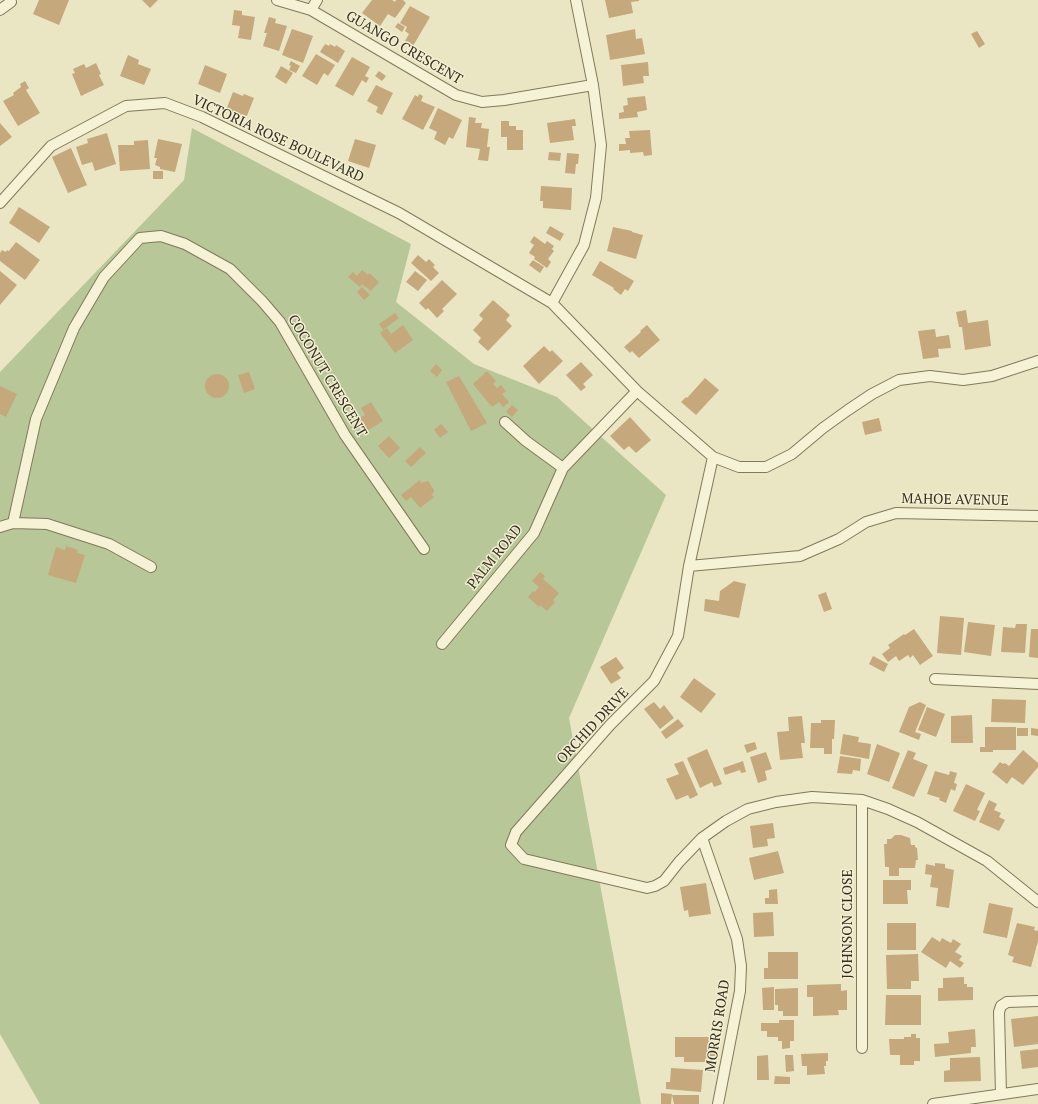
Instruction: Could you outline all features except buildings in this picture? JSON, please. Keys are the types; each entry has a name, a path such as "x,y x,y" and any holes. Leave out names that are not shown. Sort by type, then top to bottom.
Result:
{"street":[{"name":"GUANGO CRESCENT","path":"277,0 310,10 456,95 482,102 504,100 593,85"},
{"path":"310,10 317,0"},
{"path":"552,303 584,245 596,198 601,145 593,85 576,0"},
{"path":"0,10 11,2"},
{"name":"VICTORIA ROSE BOULEVARD","path":"0,203 51,146 126,106 165,103 202,117 399,213 552,303 637,391 713,457"},
{"name":"COCONUT CRESCENT","path":"13,524 36,418 74,328 104,277 140,238 162,236 185,244 230,269 280,322 345,435 424,549"},
{"path":"713,457 739,467 766,467 792,454 823,428 848,410 872,394 899,380 930,376 963,380 992,376 1038,362"},
{"name":"PALM ROAD","path":"442,644 534,533 563,468 637,391"},
{"path":"505,422 526,441 563,468"},
{"name":"ORCHID DRIVE","path":"702,838 679,862 664,881 647,888 524,859 511,845 516,832 610,725 654,680 678,636 689,566 713,457"},
{"name":"MAHOE AVENUE","path":"689,566 800,556 838,539 866,522 896,513 1038,516"},
{"path":"0,527 13,524 47,524 109,544 151,567"},
{"path":"935,679 1038,684"},
{"path":"702,838 726,821 748,809 776,802 812,797 862,800 888,809 917,822 988,861 1038,902"},
{"name":"JOHNSON CLOSE","path":"862,800 862,1048"},
{"name":"MORRIS ROAD","path":"702,838 737,939 741,966 740,991 718,1104"},
{"path":"1001,1094 999,1012 1001,1006 1007,1002 1038,1001"},
{"path":"933,1104 1038,1089"}],"green space":[{"path":"192,128 411,244 396,302 474,364 557,397 666,495 569,718 641,1104 40,1104 0,1034 0,372 184,180"}]}
